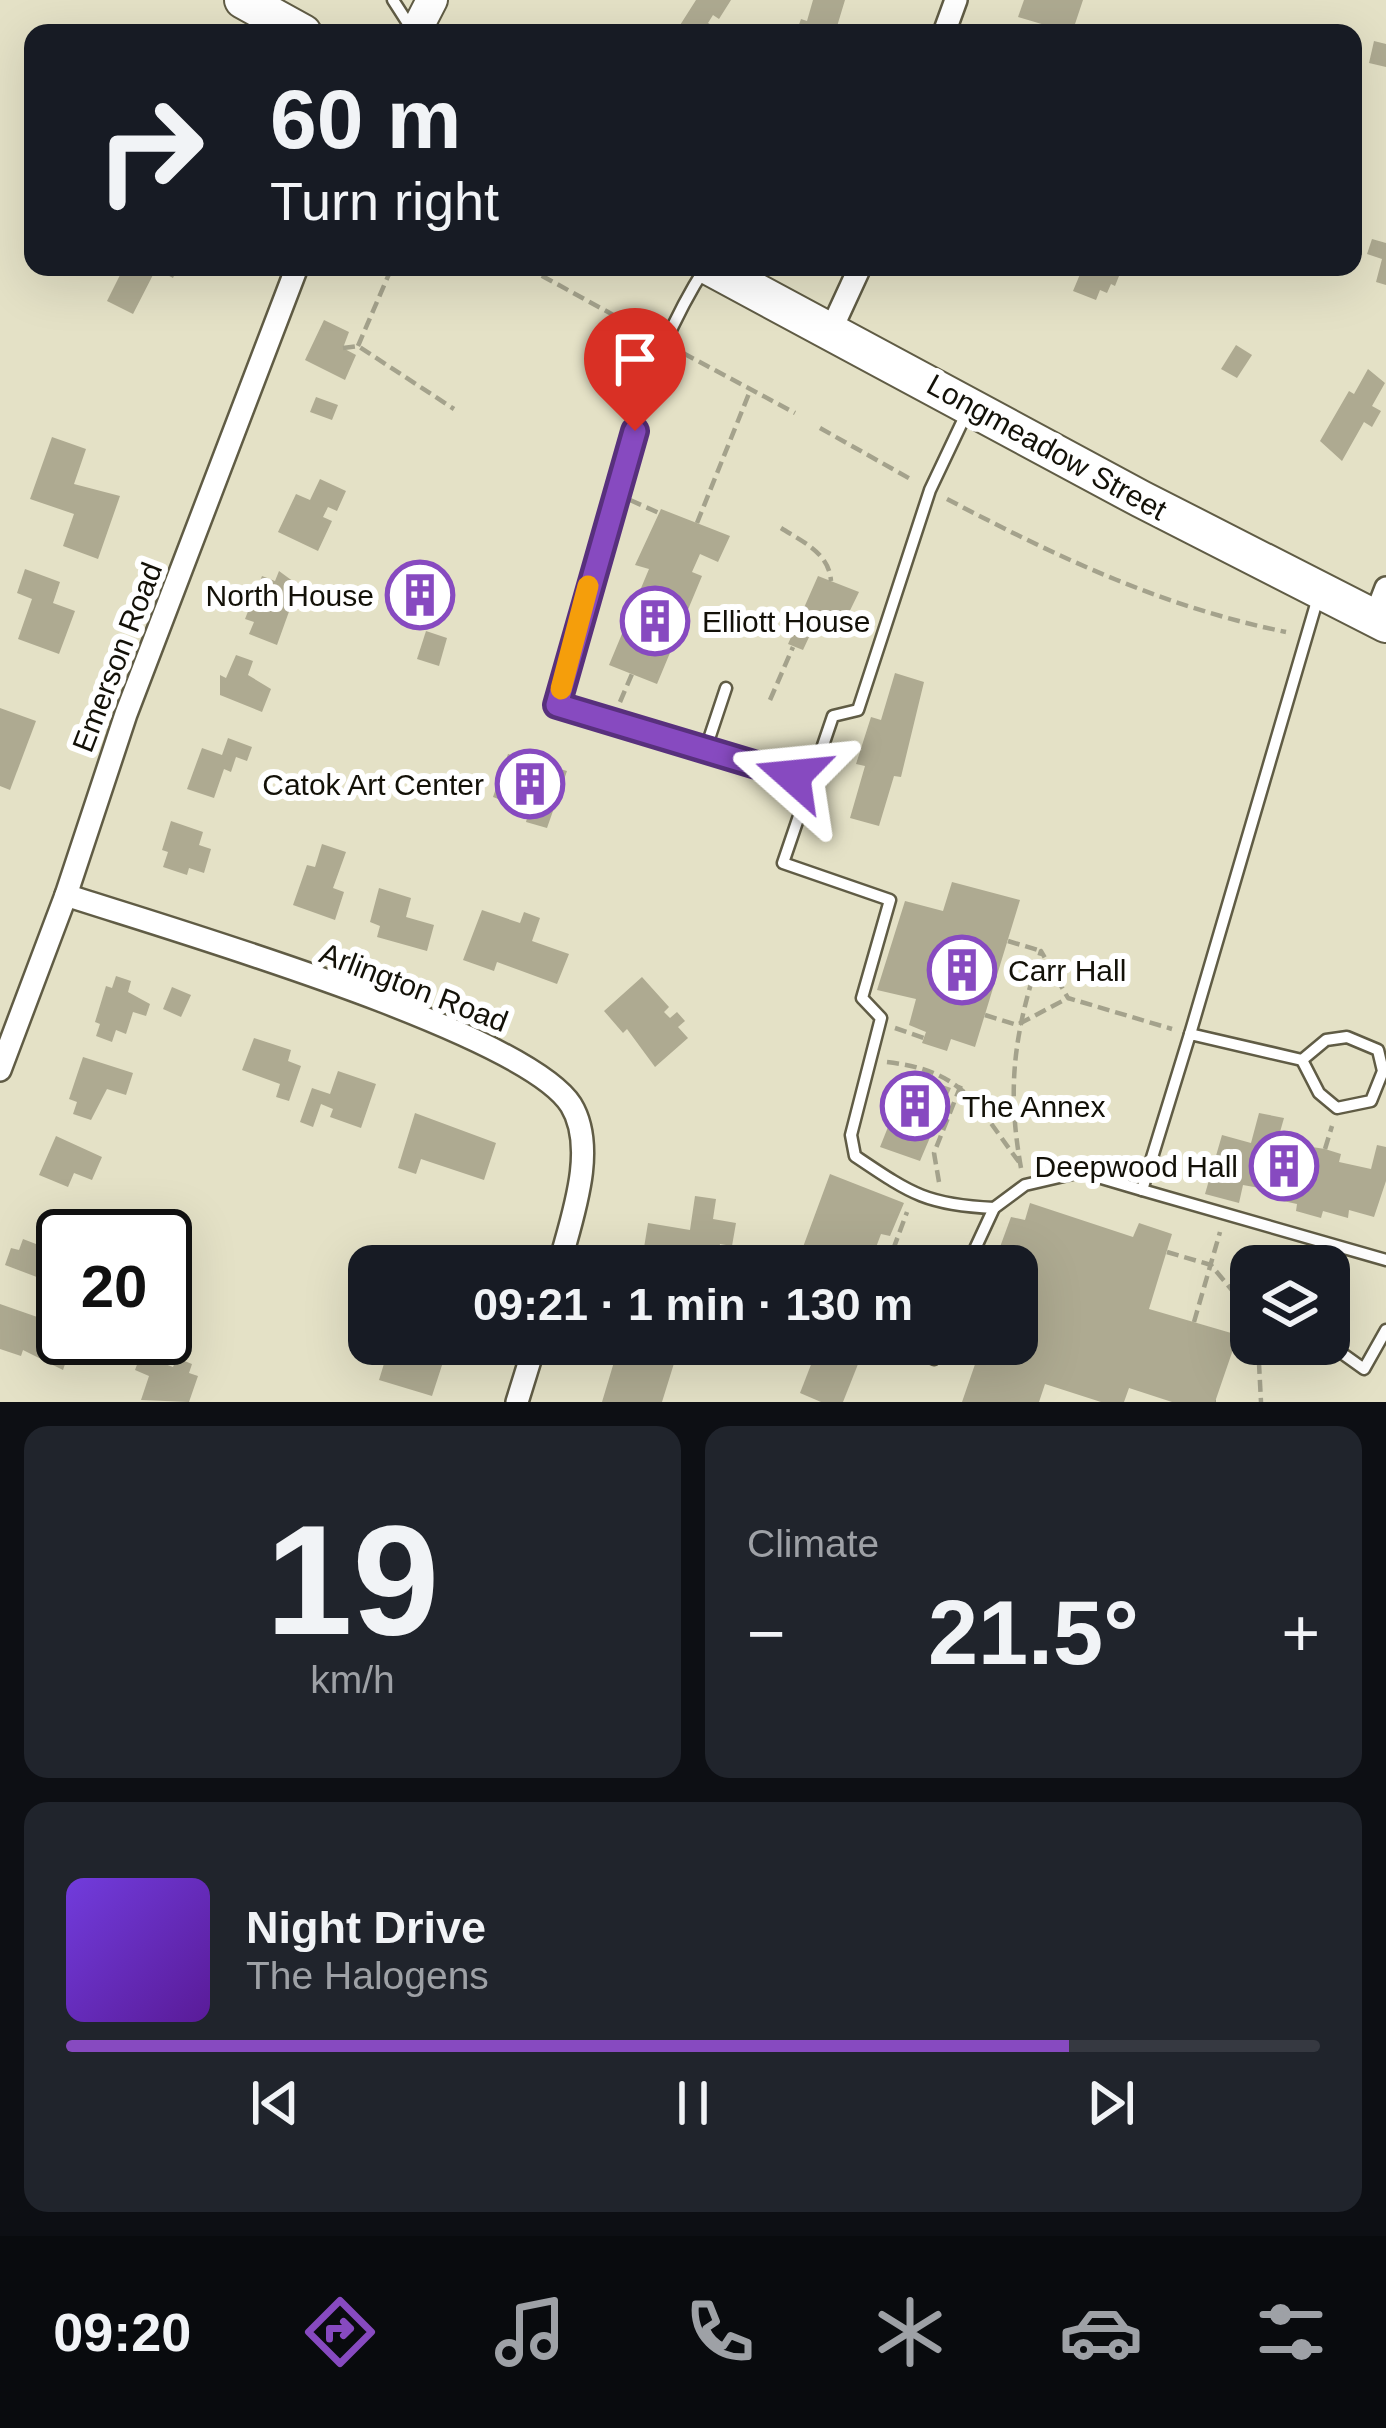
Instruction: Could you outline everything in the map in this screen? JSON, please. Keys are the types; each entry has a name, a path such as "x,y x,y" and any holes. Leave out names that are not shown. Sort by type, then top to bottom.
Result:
{"main road":[{"path":"243,0 287,24"},
{"name":"Longmeadow Street","path":"726,276 1320,593 1382,610"}],"street":[{"name":"Emerson Road","path":"0,1070 66,896 120,731 295,276"},
{"path":"831,330 856,276"},
{"name":"Arlington Road","path":"66,896 447,1027 512,1057 552,1084 571,1106 581,1148 577,1194 564,1245"},
{"path":"517,1402 528,1365"}],"lane":[{"path":"702,276 677,312 660,352 614,493 557,705 810,781"},
{"path":"970,404 930,490 858,710 833,716 783,863 890,900 862,998 881,1018 850,1135 855,1156 913,1195 944,1206 994,1208"},
{"path":"1142,1190 1320,593"},
{"path":"706,748 726,688"},
{"path":"1190,1034 1302,1060 1336,1038 1357,1039 1378,1050 1383,1071 1376,1096 1361,1106 1336,1108 1318,1093 1302,1060"},
{"path":"977,1245 994,1208 1025,1185 1081,1172 1386,1261"},
{"path":"1350,1359 1364,1369 1386,1330"}],"path":[{"path":"358,346 388,276"},
{"path":"542,276 648,334"},
{"path":"343,348 358,346 454,409"},
{"path":"675,349 795,413"},
{"path":"697,523 750,391"},
{"path":"820,428 919,484"},
{"path":"614,493 659,513"},
{"path":"941,496 1124,586 1186,608 1292,633"},
{"path":"781,528 817,551 829,567 830,581"},
{"path":"770,700 794,646"},
{"path":"611,723 632,674"},
{"path":"1008,940 1041,951 1068,998 1190,1034"},
{"path":"1025,1185 1019,1162 1013,1057 1017,1025 1041,951"},
{"path":"985,1015 1017,1025 1068,998"},
{"path":"881,1018 903,1034 924,1038"},
{"path":"869,1060 912,1065 961,1085 1019,1162"},
{"path":"944,1206 934,1153 961,1085"},
{"path":"1325,1150 1336,1108"},
{"path":"895,1245 913,1195"},
{"path":"1194,1322 1225,1215"},
{"path":"1167,1252 1210,1265 1230,1288"},
{"path":"1259,1365 1261,1402"}],"building":[{"path":"696,0 731,0 719,19 713,15 710,24 681,24"},
{"path":"813,0 845,0 838,24 799,24 801,19 807,21"},
{"path":"1024,0 1083,0 1075,24 1042,24 1018,17"},
{"path":"1374,41 1386,44 1386,67 1369,63"},
{"path":"1372,239 1386,243 1386,285 1376,282 1382,259 1367,254"},
{"path":"120,276 152,276 133,314 107,301"},
{"path":"1079,276 1119,276 1107,293 1100,290 1096,300 1073,291"},
{"path":"324,320 349,332 343,348 356,355 345,380 305,360"},
{"path":"1236,345 1252,355 1237,378 1221,369"},
{"path":"1368,369 1385,383 1372,406 1381,411 1372,427 1364,422 1342,461 1320,441 1349,391 1354,394"},
{"path":"316,397 338,405 332,420 310,412"},
{"path":"52,437 86,449 74,484 120,496 98,559 63,546 74,514 30,499"},
{"path":"320,479 346,491 337,511 328,507 323,517 332,521 318,551 278,532 296,494 310,500"},
{"name":"Elliott House","path":"661,509 730,536 718,562 700,554 692,572 702,576 657,684 609,665 649,569 635,565"},
{"path":"25,569 60,582 53,603 75,611 59,654 18,639 32,599 17,593"},
{"path":"279,571 294,582 277,645 249,634 254,622 245,619 262,576 275,581"},
{"name":"North House","path":"409,574 442,584 432,618 398,607"},
{"path":"818,576 859,592 841,629 817,620 803,650 788,644"},
{"path":"426,631 447,638 439,666 417,659"},
{"path":"236,655 253,661 248,675 271,689 262,712 220,695 220,675 226,678"},
{"path":"895,673 924,682 901,777 894,776 879,826 850,818 865,766 856,764 871,717 881,720"},
{"path":"0,708 36,721 10,790 0,786"},
{"path":"228,738 252,747 247,761 236,757 231,772 224,769 214,798 187,789 202,748 222,755"},
{"name":"Catok Art Center","path":"508,754 567,771 547,828 526,822 529,810 493,797"},
{"path":"171,821 203,832 199,845 211,849 204,873 189,868 187,875 163,867 168,852 162,850"},
{"path":"322,844 346,852 333,888 344,892 335,920 293,905 307,865 315,867"},
{"name":"Carr Hall","path":"952,882 1020,900 975,1047 951,1039 947,1051 922,1043 926,1032 909,1025 916,999 877,990 905,901 943,911"},
{"path":"379,888 411,898 406,917 434,925 427,951 377,937 380,926 370,922"},
{"path":"482,910 520,923 524,912 540,918 532,941 569,954 557,984 497,962 494,971 463,960"},
{"path":"116,976 131,981 128,992 150,1004 146,1016 133,1012 126,1034 116,1030 112,1042 96,1036 100,1024 95,1022 106,986 112,988"},
{"path":"642,977 669,1007 664,1012 670,1018 677,1012 685,1021 678,1027 688,1038 655,1067 627,1029 623,1033 604,1011"},
{"path":"172,987 191,995 181,1017 163,1009"},
{"path":"254,1038 291,1050 288,1061 301,1066 289,1101 276,1097 280,1084 242,1070"},
{"path":"83,1057 133,1073 126,1095 107,1089 91,1120 73,1114 77,1102 69,1099"},
{"path":"338,1071 376,1084 361,1128 330,1117 333,1109 321,1104 313,1127 300,1122 312,1088 330,1094"},
{"name":"The Annex","path":"910,1074 951,1088 920,1161 880,1147 890,1122 883,1119 894,1090 902,1093"},
{"path":"415,1113 496,1143 484,1180 421,1159 416,1174 398,1168"},
{"name":"Deepwood Hall","path":"1259,1113 1284,1118 1276,1146 1312,1153 1312,1147 1325,1149 1341,1154 1339,1162 1371,1169 1377,1145 1386,1147 1386,1181 1374,1217 1349,1210 1348,1218 1323,1211 1321,1218 1296,1211 1297,1204 1274,1199 1276,1191 1243,1185 1239,1203 1205,1194 1222,1135 1251,1143"},
{"path":"56,1136 102,1157 92,1180 74,1173 68,1187 39,1175"},
{"path":"830,1174 904,1203 890,1236 881,1234 877,1245 804,1245"},
{"path":"695,1196 716,1199 713,1219 736,1223 732,1245 644,1245 648,1223 690,1230"},
{"path":"1030,1203 1133,1237 1139,1223 1172,1234 1149,1309 1230,1333 1230,1358 1215,1402 1172,1402 1129,1388 1124,1402 1101,1402 1045,1384 1039,1402 962,1402 975,1365 1038,1365 1038,1245 1001,1245 1011,1217 1025,1220"},
{"path":"23,1239 36,1244 36,1277 5,1265 11,1248 19,1250"},
{"path":"0,1304 36,1317 36,1356 23,1350 21,1356 0,1349"},
{"path":"137,1365 192,1365 189,1373 198,1376 189,1402 141,1400 149,1376 135,1370"},
{"path":"384,1365 442,1365 432,1396 379,1380"},
{"path":"613,1365 673,1365 662,1402 602,1402"},
{"path":"811,1365 858,1365 843,1402 821,1402 800,1393"}],"slow traffic":[{"path":"561,689 588,586"}],"place":[{"name":"North House","path":"420,595"},
{"name":"Elliott House","path":"655,621"},
{"name":"Catok Art Center","path":"530,784"},
{"name":"Carr Hall","path":"962,970"},
{"name":"The Annex","path":"915,1106"},
{"name":"Deepwood Hall","path":"1284,1166"}],"route":[{"path":"635,431 557,705 793,776"}]}
